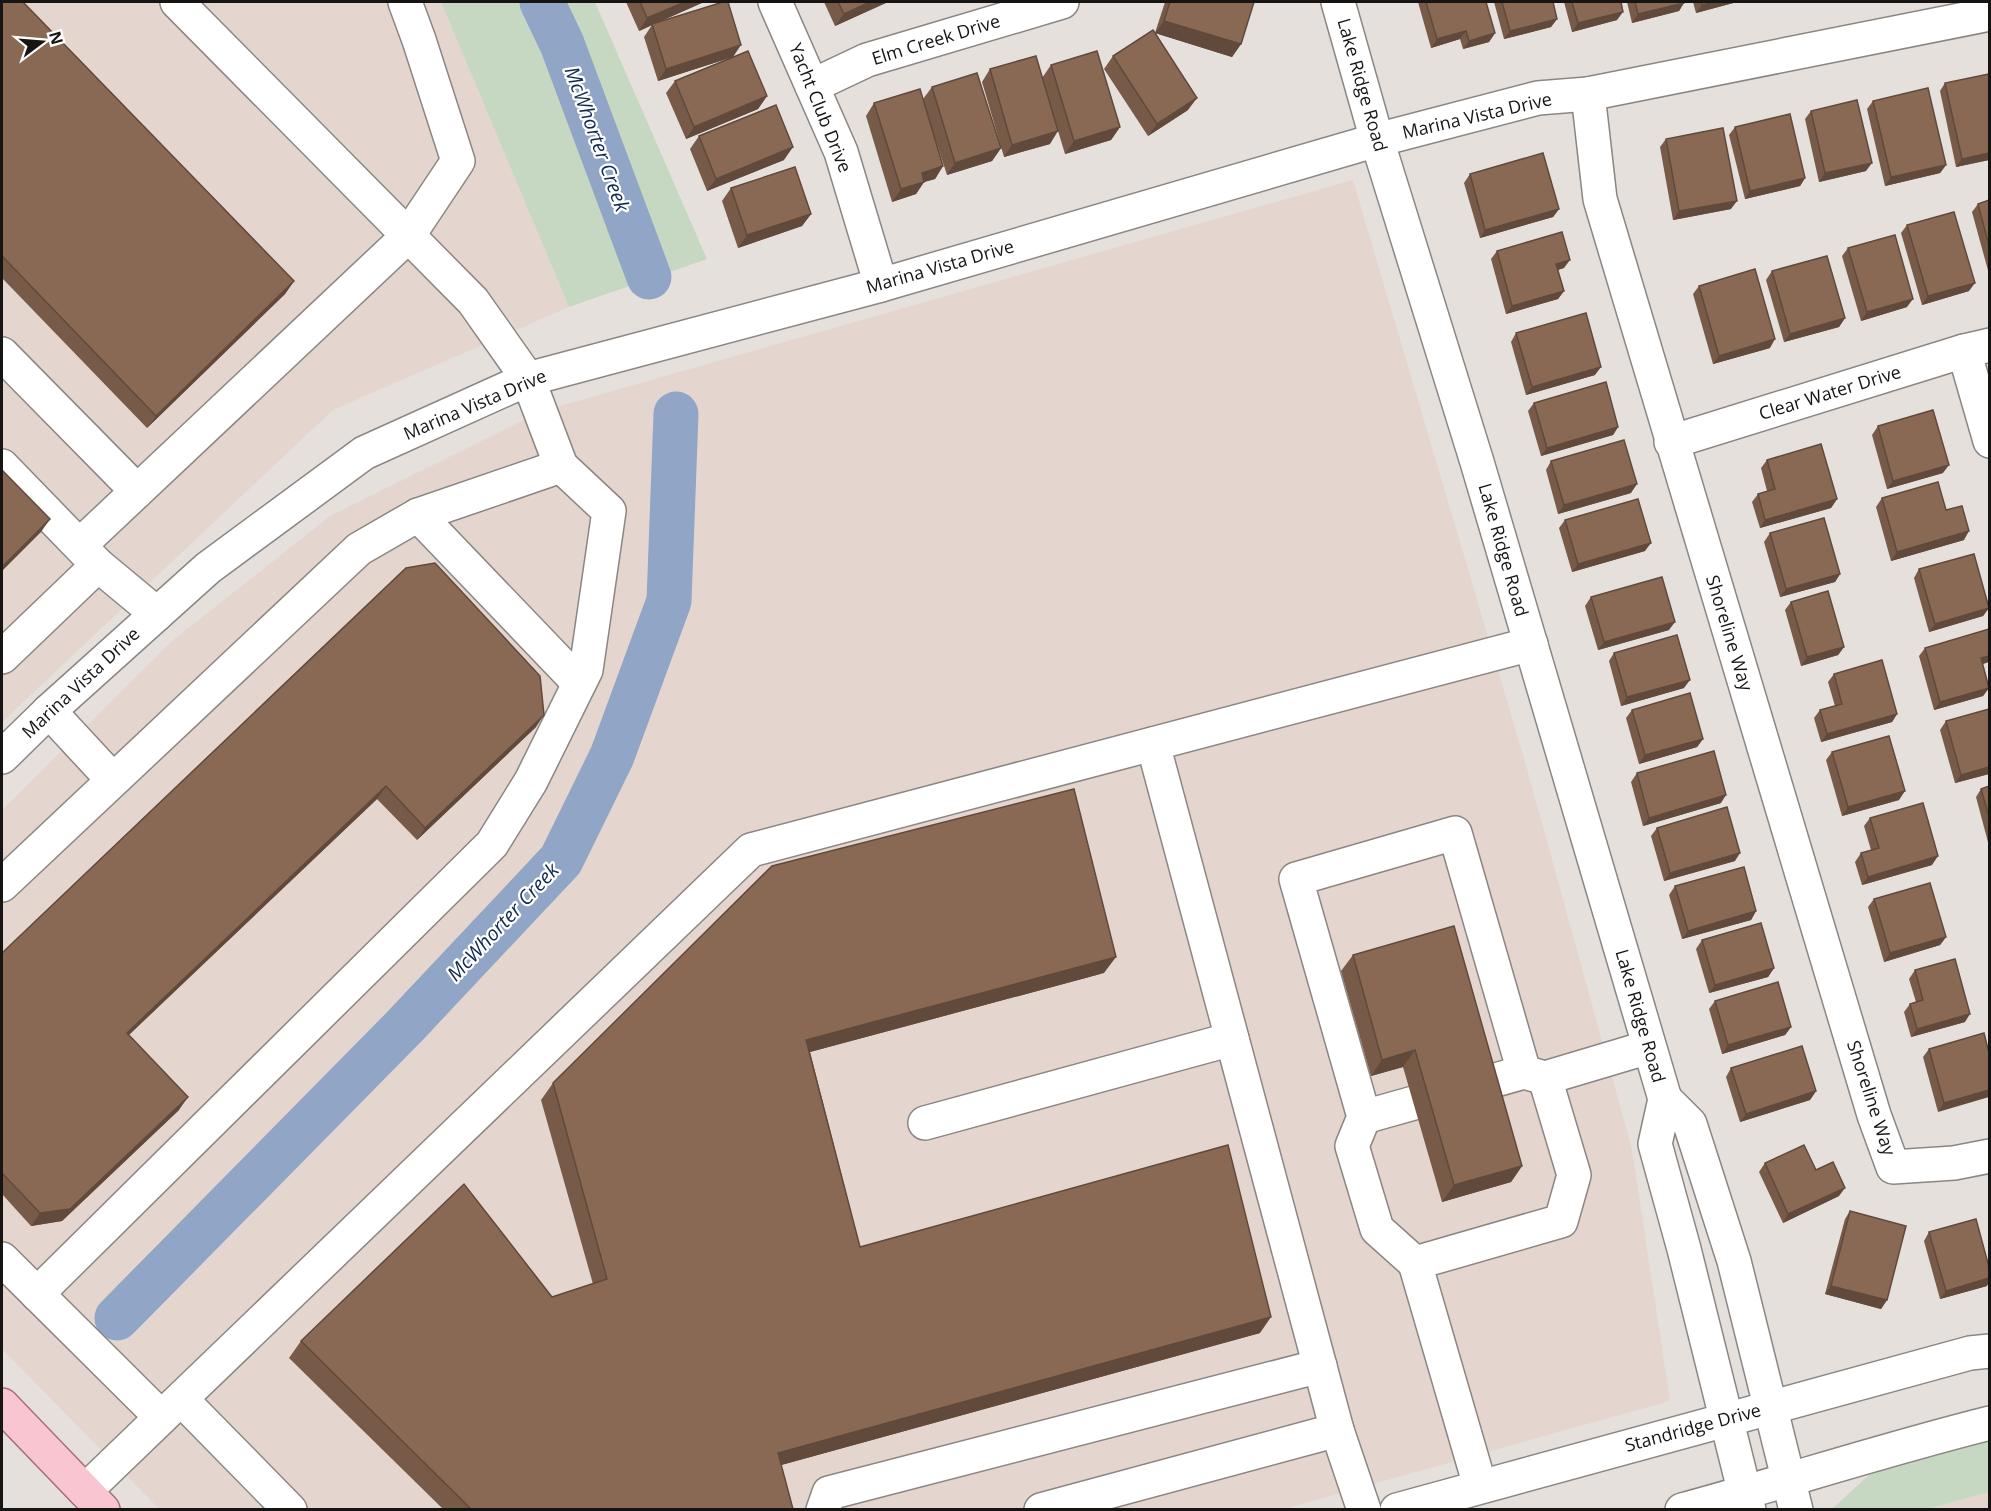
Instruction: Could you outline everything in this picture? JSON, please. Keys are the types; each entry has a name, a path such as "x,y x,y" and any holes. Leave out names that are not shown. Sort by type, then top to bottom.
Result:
{"main road":[{"path":"2,1405 94,1500"}],"street":[{"path":"37,1294 492,844 531,781 586,670 609,511 561,466 528,379 473,301 177,2"},
{"path":"2,657 89,555 137,491 408,236 458,161 405,2"},
{"name":"Yacht Club Drive","path":"775,2 841,152 881,285"},
{"name":"Elm Creek Drive","path":"812,86 867,60 1062,2"},
{"name":"Lake Ridge Road","path":"1338,2 1377,140 1478,462 1665,1099 1690,1124 1734,1260 1792,1495"},
{"name":"Marina Vista Drive","path":"2,757 49,711 208,568 364,453 528,379 881,285 1377,140 1538,98 1588,94 1989,14"},
{"name":"Shoreline Way","path":"1588,94 1600,199 1874,1115 1893,1167 1954,1163 1989,1156"},
{"path":"1976,348 1989,441"},
{"name":"Clear Water Drive","path":"1671,442 1976,348"},
{"path":"2,354 137,491"},
{"path":"2,466 89,555 157,614"},
{"path":"2,885 359,549 418,515 561,466"},
{"path":"418,515 579,683"},
{"path":"94,1500 171,1408 751,850 1531,644"},
{"path":"49,711 113,780"},
{"path":"1153,744 1337,1430 1364,1509"},
{"path":"1415,1263 1561,1221 1574,1175 1535,1075 1455,833 1296,879 1364,1118 1353,1146 1377,1229 1415,1263 1480,1486"},
{"path":"925,1123 1232,1039"},
{"path":"1364,1118 1649,1047"},
{"name":"Lake Ridge Road","path":"1665,1099 1655,1144 1747,1501"},
{"path":"2,1259 37,1294 290,1509"},
{"name":"Standridge Drive","path":"1397,1509 1770,1406 1970,1353 1989,1350"},
{"path":"823,1509 829,1493 1320,1366"},
{"path":"1682,1509 1792,1495 1926,1439 1989,1423"},
{"path":"1041,1509 1337,1430"}],"shaded area":[{"path":"2,2 441,2 569,307 333,410 2,722"},
{"path":"1353,180 1526,765 1632,1149 1670,1401 1284,1509 160,1510 2,1349 2,810 172,641 330,516 542,411"},
{"path":"1989,1492 1989,1509 1927,1509"}],"green space":[{"path":"441,2 595,2 707,259 569,307"},
{"path":"1989,1441 1989,1492 1927,1509 1832,1509 1870,1474"}],"building":[{"path":"2,2 23,2 294,281 156,416 2,256"},
{"path":"640,2 685,2 647,18"},
{"path":"728,2 741,45 666,69 652,24"},
{"path":"838,2 870,2 844,14"},
{"path":"1170,2 1254,2 1241,44 1164,21"},
{"path":"1426,2 1486,2 1495,33 1469,41 1466,31 1437,39"},
{"path":"1502,2 1553,2 1557,19 1510,31"},
{"path":"1572,2 1621,2 1623,12 1578,23"},
{"path":"1635,2 1684,2 1684,3 1638,14"},
{"path":"1153,30 1197,98 1157,124 1113,56"},
{"path":"748,51 767,96 694,127 675,81"},
{"path":"1097,51 1120,127 1074,141 1051,65"},
{"path":"1036,56 1058,131 1012,145 990,69"},
{"path":"977,73 1001,148 955,163 932,87"},
{"path":"1989,74 1989,153 1962,159 1945,83"},
{"path":"1928,88 1946,165 1891,177 1873,101"},
{"path":"920,89 943,166 922,173 924,182 901,189 874,103"},
{"path":"1857,100 1872,163 1825,173 1811,111"},
{"path":"776,105 793,147 716,179 699,136"},
{"path":"1790,114 1805,178 1750,191 1735,127"},
{"path":"1723,128 1737,201 1679,211 1666,139"},
{"path":"1543,153 1559,209 1485,230 1470,174"},
{"path":"795,167 811,214 747,235 731,188"},
{"path":"1989,200 1989,246 1978,204"},
{"path":"1954,212 1975,283 1928,296 1907,225"},
{"path":"1562,232 1570,260 1556,264 1564,291 1512,306 1497,251"},
{"path":"1895,235 1913,299 1867,312 1848,248"},
{"path":"1827,256 1845,318 1790,334 1772,271"},
{"path":"1755,269 1775,339 1719,356 1699,286"},
{"path":"1586,313 1601,367 1532,387 1516,333"},
{"path":"1606,382 1618,427 1547,448 1534,403"},
{"path":"1933,410 1949,465 1893,481 1878,426"},
{"path":"1624,440 1637,484 1564,505 1551,461"},
{"path":"1821,444 1837,499 1765,520 1758,494 1775,489 1767,460"},
{"path":"2,470 50,519 2,567"},
{"path":"1938,482 1946,510 1962,506 1969,531 1897,552 1882,498"},
{"path":"1638,499 1651,543 1578,564 1565,520"},
{"path":"1824,518 1840,574 1786,589 1770,533"},
{"path":"1974,554 1989,608 1935,624 1919,569"},
{"path":"435,563 540,676 544,715 425,828 386,786 127,1033 188,1097 70,1209 40,1213 2,1173 2,953 406,568"},
{"path":"1662,577 1675,622 1604,642 1591,597"},
{"path":"1828,591 1844,647 1807,657 1791,602"},
{"path":"1989,629 1989,656 1981,658 1989,688 1940,702 1925,648"},
{"path":"1677,635 1690,680 1627,697 1614,653"},
{"path":"1882,660 1897,714 1827,734 1820,710 1842,704 1834,674"},
{"path":"1690,693 1703,739 1645,755 1632,710"},
{"path":"1989,709 1989,767 1961,775 1946,721"},
{"path":"1889,736 1905,791 1848,807 1832,752"},
{"path":"1714,751 1726,795 1649,818 1637,773"},
{"path":"1989,786 1989,817 1981,789"},
{"path":"1074,789 1116,957 806,1040 860,1247 1228,1145 1271,1317 778,1453 793,1509 471,1509 301,1341 464,1184 552,1297 607,1279 553,1083 772,866"},
{"path":"1923,803 1938,856 1868,877 1861,853 1879,848 1870,818"},
{"path":"1727,807 1740,853 1670,873 1657,828"},
{"path":"1744,867 1756,911 1688,931 1675,886"},
{"path":"1930,883 1946,937 1890,953 1874,899"},
{"path":"1761,923 1774,968 1715,985 1702,940"},
{"path":"1454,926 1522,1166 1454,1185 1415,1050 1382,1060 1353,955"},
{"path":"1955,959 1970,1014 1917,1029 1910,1004 1923,1000 1915,970"},
{"path":"1778,982 1791,1027 1728,1045 1715,1001"},
{"path":"1984,1033 1989,1053 1989,1090 1944,1103 1929,1049"},
{"path":"1802,1046 1816,1091 1746,1114 1731,1068"},
{"path":"1804,1145 1816,1170 1833,1162 1845,1188 1788,1214 1765,1163"},
{"path":"1850,1211 1906,1226 1887,1300 1831,1286"},
{"path":"1976,1219 1989,1267 1989,1278 1946,1291 1929,1232"}],"waterway":[{"name":"McWhorter Creek","path":"542,2 562,44 649,277"},
{"name":"McWhorter Creek","path":"117,1318 404,1027 561,860 612,756 669,601 676,414"}]}
